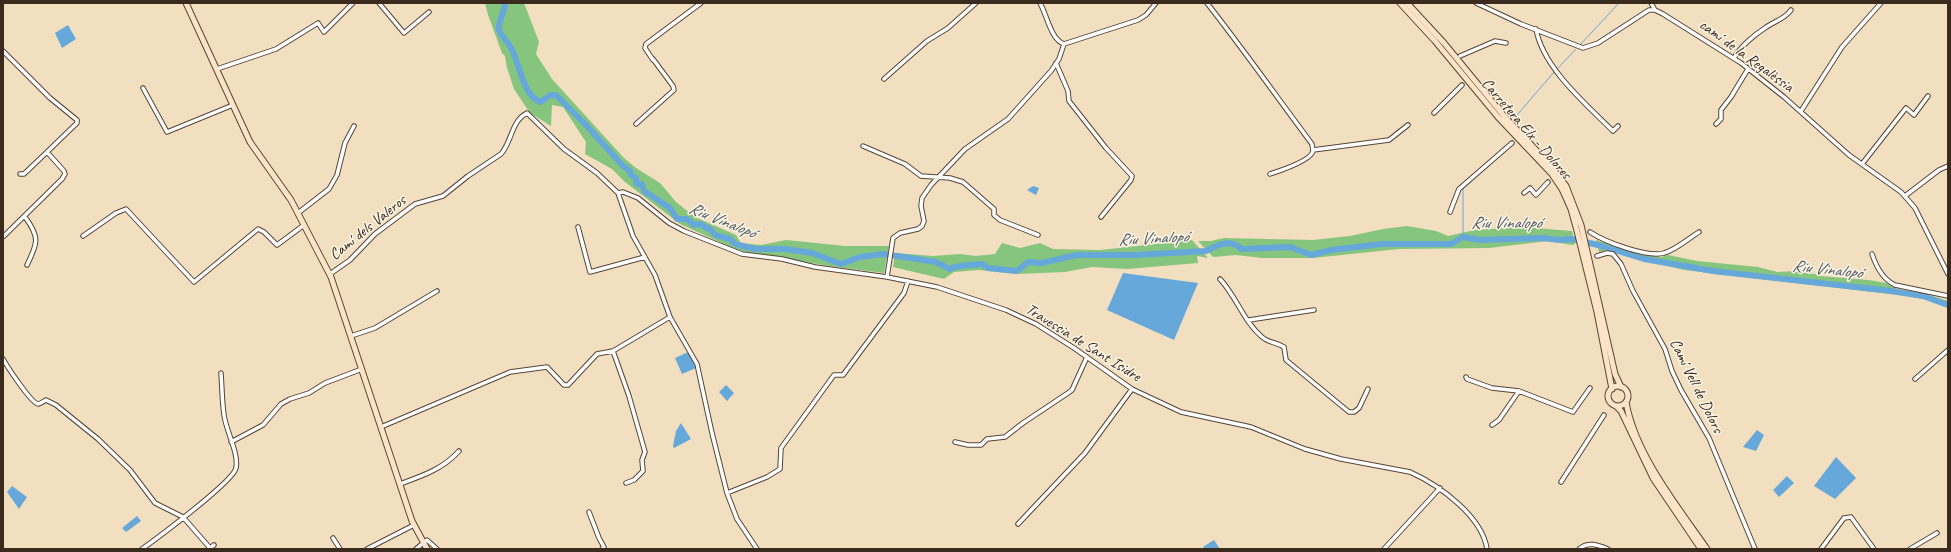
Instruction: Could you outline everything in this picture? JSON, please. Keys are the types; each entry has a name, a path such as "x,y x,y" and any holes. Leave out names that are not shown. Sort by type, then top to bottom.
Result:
{"main road":[{"path":"186,3 256,153 284,189 330,274 414,525 427,549"},
{"name":"Carretera Elx - Dolores","path":"1400,3 1435,41 1498,117 1552,174 1567,199 1578,226"},
{"name":"Carretera Elx - Dolores","path":"1407,3 1438,36 1490,100 1556,172 1570,194 1615,374 1621,387"},
{"name":"Carretera Elx - Dolores","path":"1586,255 1612,389"},
{"path":"1701,549 1654,478 1621,411 1609,400 1608,394 1612,389 1621,387 1628,394 1626,402 1633,426 1655,471 1707,549"},
{"path":"1616,406 1623,405 1626,402"}],"street":[{"path":"217,69 276,49 318,24 324,32 353,3"},
{"path":"379,3 404,33 429,12"},
{"path":"636,124 674,90 673,86 646,51 646,44 700,3"},
{"path":"884,79 927,41 948,28 976,3"},
{"path":"1040,3 1048,16 1054,36 1059,43 1064,44 1138,20 1146,15 1156,3"},
{"path":"1207,3 1248,55 1270,90 1312,144 1313,150 1311,155 1289,168 1270,174"},
{"path":"1476,3 1576,47 1588,48 1640,14 1649,10 1655,10 1651,3"},
{"path":"1801,111 1842,47 1881,3"},
{"name":"camí de la Regalèssia","path":"1655,10 1734,58 1801,111 1862,164 1905,196 1915,208 1948,274"},
{"path":"1734,58 1738,51 1766,27 1787,16 1791,10"},
{"path":"1536,29 1546,55 1557,70 1613,131 1618,126"},
{"path":"1460,56 1494,41 1506,43"},
{"path":"887,277 893,238 896,235 918,229 922,226 924,221 921,206 922,198 965,149 1004,123 1056,63 1064,44"},
{"path":"3,51 50,98 77,120 77,123 70,131 24,174 20,174"},
{"path":"1056,63 1068,91 1069,101 1106,148 1132,176 1131,180 1101,217"},
{"path":"1716,124 1721,119 1721,110 1731,98 1748,69"},
{"path":"1434,113 1462,85"},
{"path":"143,88 167,132 233,105"},
{"path":"1862,164 1906,108 1914,115 1928,96"},
{"name":"Travessia de Sant Isidre","path":"527,113 564,148 597,173 618,192 623,192 638,198 669,223 684,231 742,254 887,277 937,287 1006,310 1036,324 1087,357 1132,389 1181,412 1251,427 1305,450 1341,459 1410,472 1440,488 1454,500 1480,529 1486,541 1487,549"},
{"name":"Camí dels Valeros","path":"330,274 350,260 375,234 415,204 443,196 468,176 501,154 505,150 517,120 527,113"},
{"path":"1313,150 1389,140 1408,125"},
{"path":"298,213 329,189 336,175 345,143 354,126"},
{"path":"1450,212 1459,189 1512,143"},
{"path":"863,146 905,164 921,176 950,178 963,182 994,209 994,215 1000,220 1038,235"},
{"path":"3,235 4,236 25,217 65,174 47,152"},
{"path":"1905,196 1939,170 1948,166"},
{"path":"1524,193 1530,188 1536,195 1548,182"},
{"path":"618,192 633,236 655,275 670,317 697,364 727,493 737,519 757,549"},
{"path":"83,236 116,213 126,209 194,282 258,230 264,232 277,245 304,225"},
{"path":"25,217 35,230 36,236 33,254 27,265"},
{"path":"578,227 590,272 645,257"},
{"path":"1590,232 1602,240 1657,255 1666,253 1699,232"},
{"name":"Camí Vell de Dolors","path":"1597,256 1607,253 1613,254 1621,264 1633,291 1665,349 1672,371 1681,390 1709,438 1755,549"},
{"path":"1872,254 1876,265 1887,282 1894,285 1948,296"},
{"path":"1220,279 1260,335 1269,343 1277,343 1284,347 1286,360 1349,412 1354,412 1359,408 1368,389"},
{"path":"727,493 767,477 780,469 781,448 834,374 843,375 904,293 908,281"},
{"path":"351,336 375,328 437,291"},
{"path":"1249,320 1314,310"},
{"path":"381,428 510,372 547,367 564,385 568,385 597,354 613,351 670,317"},
{"path":"1915,379 1948,350"},
{"path":"613,351 629,396 645,452 642,460 643,471 634,480 626,483"},
{"path":"955,442 968,445 981,445 987,439 1005,437 1072,390 1087,357"},
{"path":"3,359 27,396 35,403 39,404 46,400 56,405 98,439 130,470 155,503 183,517 210,548 214,545"},
{"path":"232,442 263,425 281,404 309,393 325,383 362,369"},
{"path":"142,549 214,493 235,472 237,467 232,442 224,417 221,373"},
{"path":"1466,377 1467,379 1492,388 1518,391 1573,412 1590,388"},
{"path":"1018,524 1085,453 1132,389"},
{"path":"1492,425 1499,420 1518,391"},
{"path":"1561,482 1604,416"},
{"path":"400,484 432,472 450,461 459,451"},
{"path":"1384,549 1440,488"},
{"path":"589,512 604,547 602,549"},
{"path":"1821,549 1844,518 1851,517 1874,549"},
{"path":"368,549 414,525"},
{"path":"1910,549 1937,533"},
{"path":"333,538 340,549"},
{"path":"416,549 427,540 437,549"},
{"path":"1579,549 1583,546 1593,544 1608,549"}],"green space":[{"path":"485,3 524,3 539,42 536,54 552,79 624,158 636,168 660,183 676,202 695,217 736,235 741,243 761,245 786,240 845,246 889,246 884,273 829,266 742,251 680,224 625,182 612,169 585,154 586,142 563,107 552,105 551,126 530,113 514,89 507,68 505,56 502,53"},
{"path":"1407,226 1436,231 1448,236 1475,230 1522,227 1572,231 1575,244 1572,245 1548,241 1489,248 1399,249 1313,258 1262,258 1236,255 1213,257 1198,241 1211,241 1224,238 1313,240 1350,236"},
{"path":"1192,240 1208,258 1197,256 1198,263 1127,269 1092,267 1065,272 1016,274 979,270 954,272 944,279 893,267 895,253 933,256 960,254 976,256 995,254 1002,243 1020,248 1040,243 1053,249 1100,250"},
{"path":"1596,240 1648,255 1661,257 1668,255 1697,261 1758,267 1777,272 1796,271 1820,276 1886,283 1899,290 1926,294 1948,301 1948,308 1924,299 1908,296 1684,270 1607,250 1599,252"}],"water":[{"path":"68,25 76,39 62,48 55,33"},
{"path":"1033,186 1039,188 1036,195 1027,190"},
{"path":"1123,273 1198,283 1174,340 1107,310"},
{"path":"688,352 696,368 682,374 675,358"},
{"path":"726,385 734,393 727,401 719,392"},
{"path":"681,423 691,439 674,448 673,446 676,431"},
{"path":"1757,430 1764,435 1756,451 1743,447"},
{"path":"1836,457 1856,478 1835,499 1814,486"},
{"path":"1787,476 1794,483 1779,497 1773,490"},
{"path":"12,486 27,497 19,509 7,492"},
{"path":"137,516 141,521 126,532 122,528"},
{"path":"1214,540 1220,549 1205,549 1203,547"}],"waterway":[{"name":"Riu Vinalopó","path":"505,3 499,24 499,30 511,48 525,86 534,98 540,102 551,95 556,95 586,125 623,166 630,171 631,175 636,178 636,183 639,185 642,184 644,191 670,208 677,219 687,219 694,225 700,224 711,230 715,235 730,239 735,244 755,249 785,249 812,253 841,264 860,257 884,254 936,262 950,269 954,267 982,264 988,268 1017,271 1028,262 1041,263 1077,255 1136,255 1206,251 1229,243 1241,249 1290,247 1311,255 1331,250 1382,244 1451,244 1463,237 1480,240 1543,238 1559,240 1572,239 1644,259 1713,271 1891,291 1923,296 1948,305"},
{"path":"1580,45 1619,3"},
{"path":"1557,69 1576,49"},
{"path":"1517,115 1555,71"},
{"path":"1463,237 1463,189 1492,163"}]}
